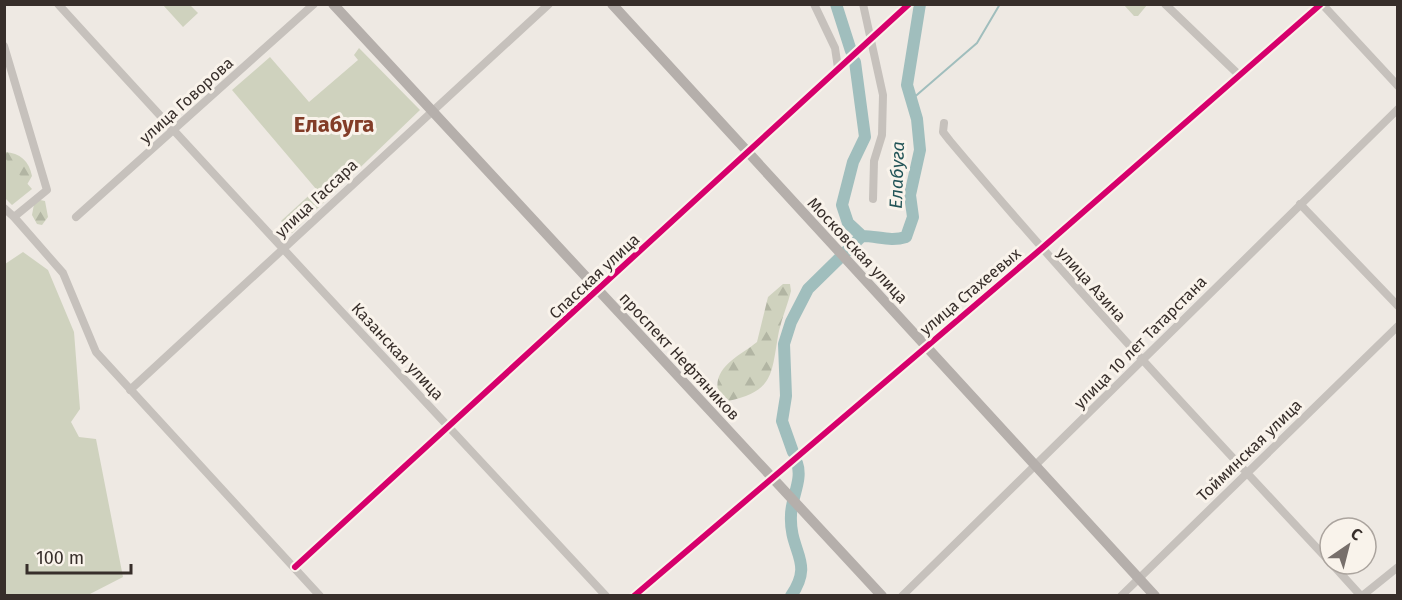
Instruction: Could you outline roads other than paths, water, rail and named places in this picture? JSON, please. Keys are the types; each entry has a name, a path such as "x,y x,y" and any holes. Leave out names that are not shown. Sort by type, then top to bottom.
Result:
{"main road":[{"name":"проспект Нефтяников","path":"333,4 882,596"},
{"name":"Московская улица","path":"612,4 1155,596"}],"street":[{"name":"Казанская улица","path":"58,4 173,132 284,248 606,596"},
{"name":"улица Говорова","path":"76,217 314,4"},
{"name":"улица Гассара","path":"130,390 549,4"},
{"path":"814,4 835,48 838,68"},
{"path":"863,4 883,95 882,135 874,161 873,199"},
{"name":"Спасская улица","path":"295,567 450,428 909,4"},
{"path":"1165,4 1239,75"},
{"path":"1321,4 1398,86"},
{"name":"улица Стахеевых","path":"634,596 1041,249 1321,4"},
{"path":"4,45 46,190 14,217"},
{"name":"улица 10 лет Татарстана","path":"902,596 1398,109"},
{"name":"улица Азина","path":"944,123 944,132 950,141 1041,249 1142,362 1318,549"},
{"path":"1300,204 1398,306"},
{"path":"4,208 63,273 92,345 130,390 320,596"},
{"name":"Тойминская улица","path":"1121,596 1398,326"},
{"path":"1362,596 1398,567"},
{"name":"улица Азина","path":"1343,576 1362,596"}],"waterway":[{"name":"Елабуга","path":"836,4 851,51"},
{"name":"Елабуга","path":"793,452 782,421 786,396 784,344 791,322 808,289 862,236 889,239 906,237 913,217 910,195 920,150 917,119 907,85 920,4"},
{"path":"911,100 977,43 1000,4"},
{"path":"855,62 865,137 853,162 842,205 848,223 862,236"},
{"name":"Елабуга","path":"791,596 801,574 801,565 791,528 791,515 799,476 797,463"}],"district":[{"name":"Елабуга","path":"334,124"}]}
